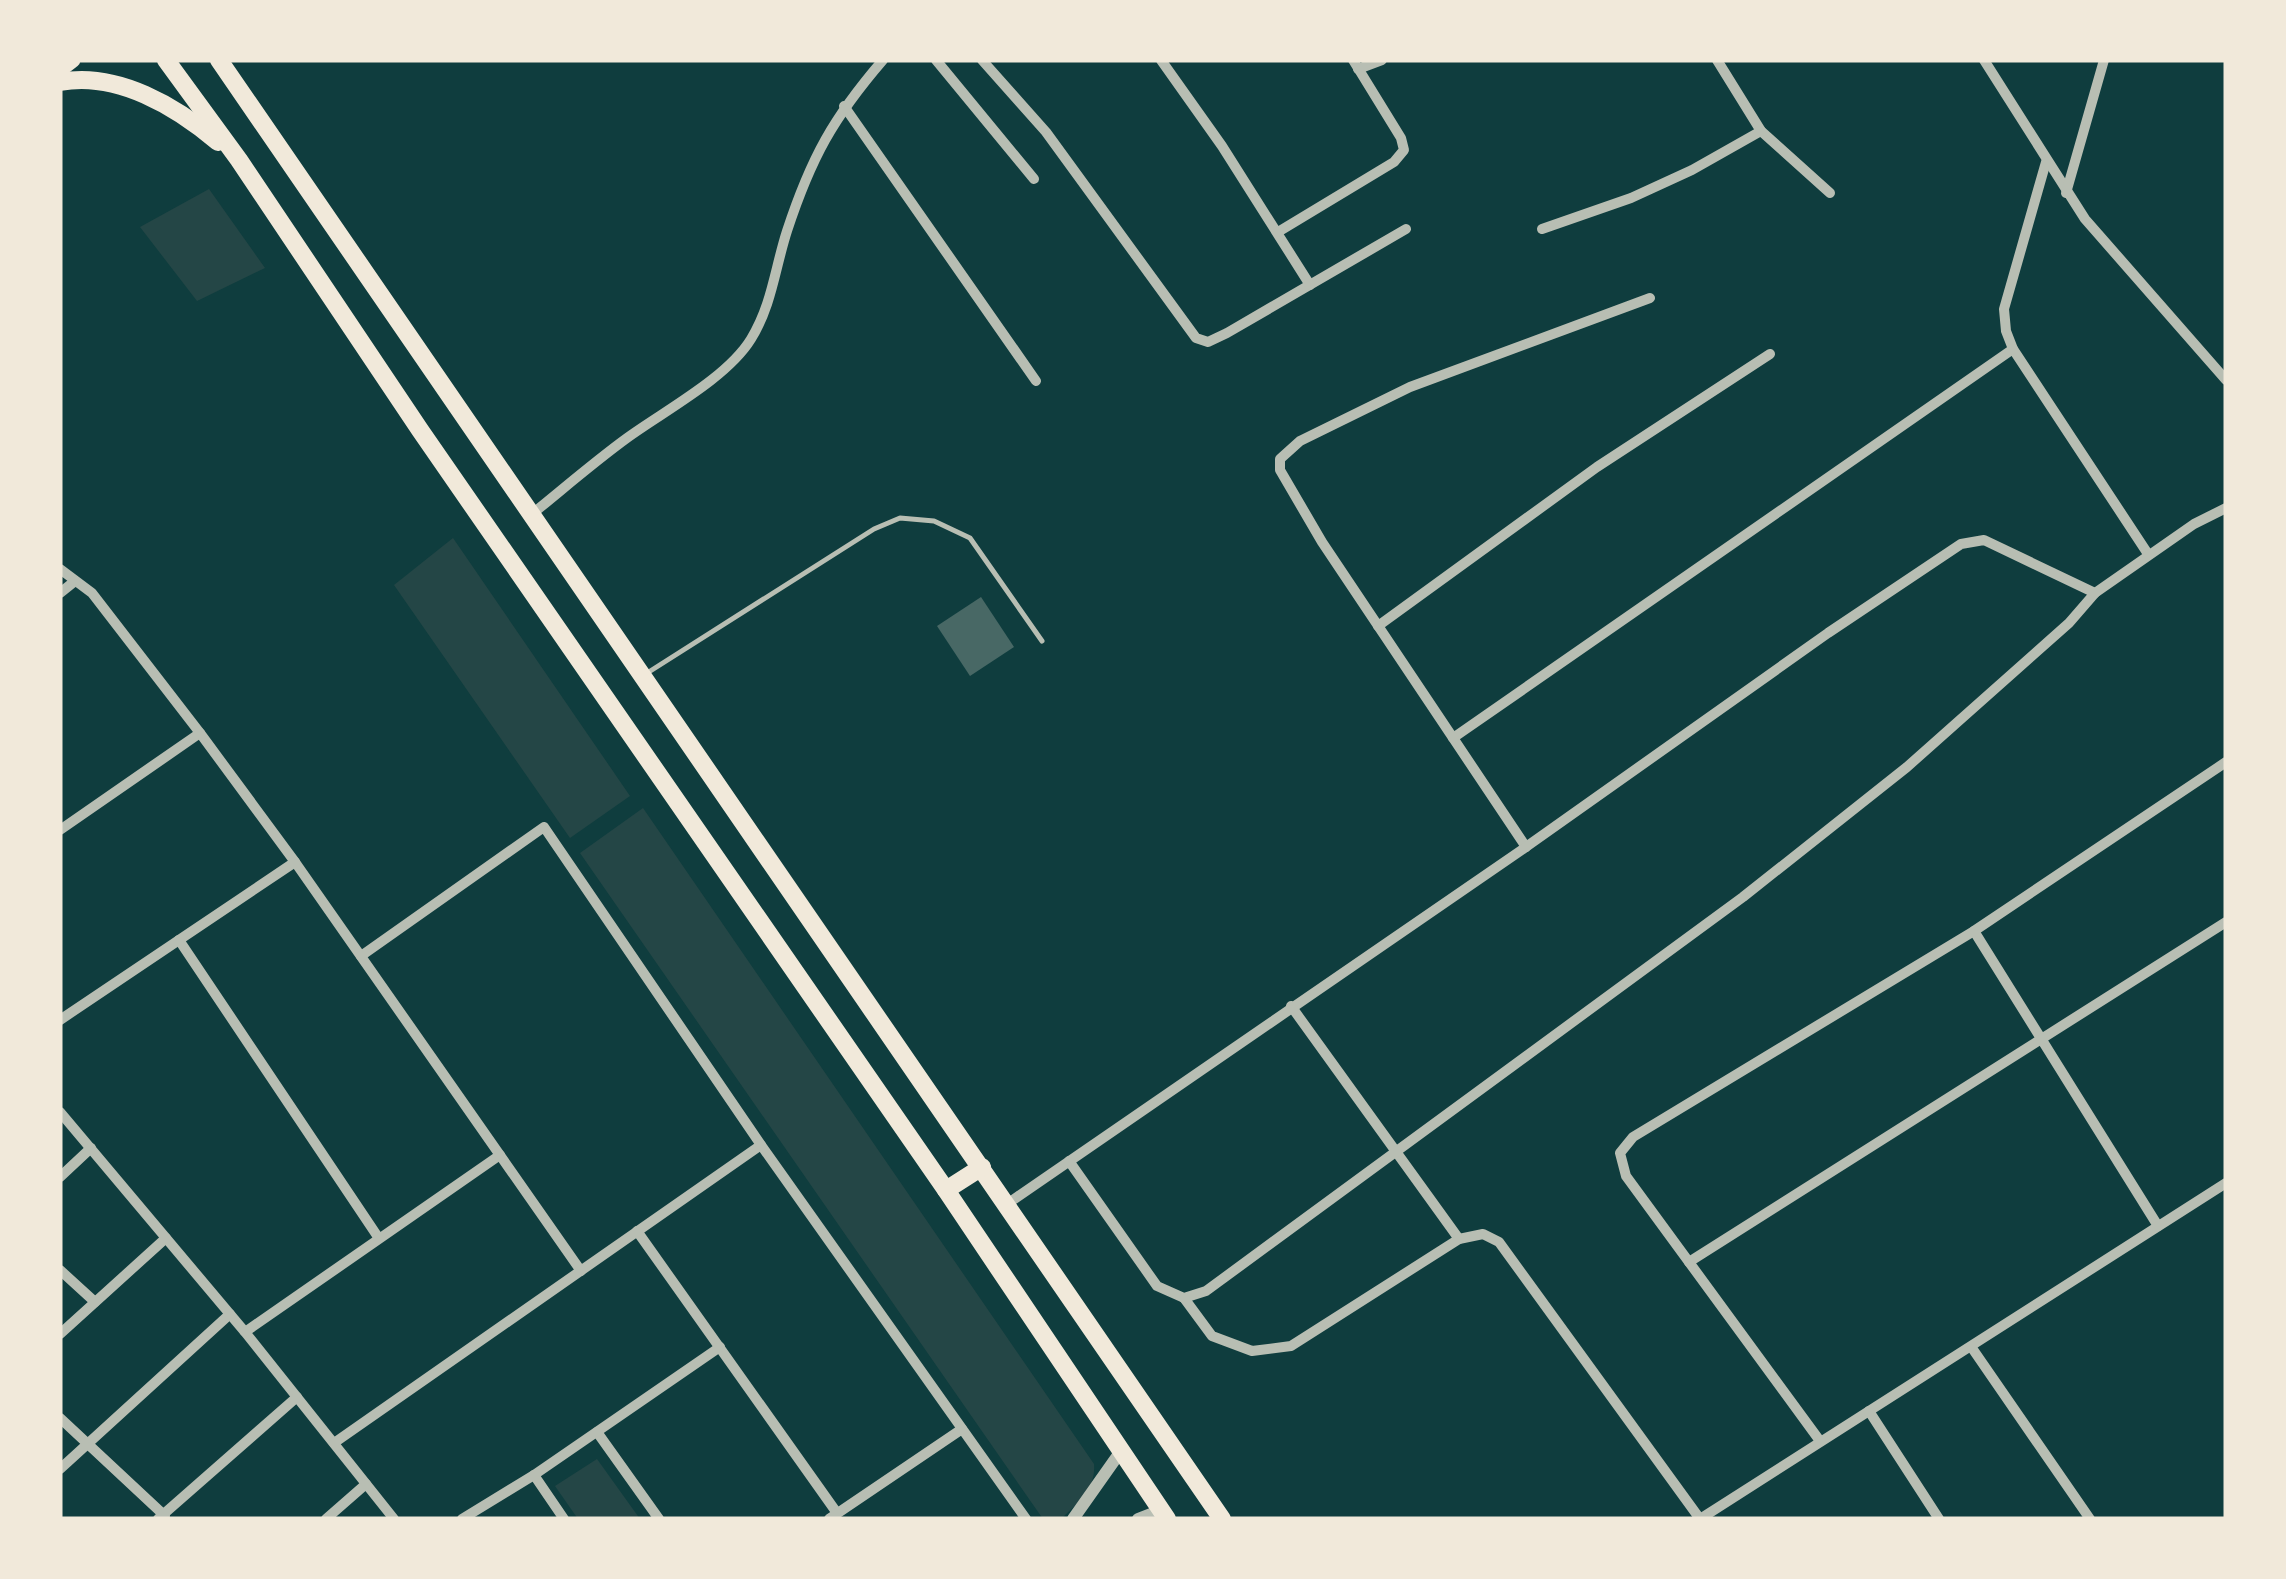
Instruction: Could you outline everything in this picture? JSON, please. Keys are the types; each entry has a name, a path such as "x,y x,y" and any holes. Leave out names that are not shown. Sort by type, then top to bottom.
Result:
{"highway":[{"path":"166,60 239,160 420,430 946,1190 1164,1515"},
{"path":"219,60 1222,1519"},
{"path":"60,82 96,81 157,101 190,118 239,160"},
{"path":"946,1190 982,1167"}],"main road":[{"path":"60,70 72,60"}],"street":[{"path":"532,514 726,366 750,342 768,307 786,232 819,147 844,106 883,60"},
{"path":"936,60 1034,179"},
{"path":"982,60 1046,132 1196,338 1208,342 1227,334 1406,229"},
{"path":"1161,60 1310,285"},
{"path":"1278,232 1394,162 1404,150 1401,138 1356,64 1382,60"},
{"path":"1717,60 1761,130 1830,193"},
{"path":"1984,60 2066,193 2226,380"},
{"path":"2066,193 2104,60"},
{"path":"844,106 1036,381"},
{"path":"1542,229 1631,198 1692,170 1761,130"},
{"path":"2046,162 2004,310 2006,330 2013,350 2148,554"},
{"path":"1526,847 1322,542 1280,470 1284,453 1300,441 1410,387 1650,298"},
{"path":"1453,738 2013,350"},
{"path":"1378,626 1597,468 1770,354"},
{"path":"1184,1298 1206,1291 1743,897 1892,779 2069,622 2095,593 2194,524 2226,508"},
{"path":"1008,1204 1961,544 1984,540 2095,593"},
{"path":"60,569 92,593 200,733 581,1271"},
{"path":"60,593 74,581"},
{"path":"60,830 200,733"},
{"path":"1820,1441 1626,1176 1620,1153 1633,1137 1974,931 2226,762"},
{"path":"361,956 544,827 761,1144 1026,1519"},
{"path":"60,1020 295,862"},
{"path":"1689,1262 2226,922"},
{"path":"1974,931 2158,1226"},
{"path":"179,940 378,1237"},
{"path":"1291,1006 1458,1239"},
{"path":"60,1112 245,1332 394,1519"},
{"path":"334,1443 761,1144"},
{"path":"60,1177 90,1148"},
{"path":"245,1332 500,1154"},
{"path":"1070,1161 1157,1286 1184,1298 1212,1336 1252,1351 1292,1346 1458,1239 1483,1234 1498,1242 1700,1519 2226,1182"},
{"path":"637,1231 833,1516 962,1429"},
{"path":"60,1334 166,1238"},
{"path":"60,1270 95,1302"},
{"path":"60,1469 230,1314"},
{"path":"462,1519 534,1475 720,1347"},
{"path":"1972,1348 2090,1519"},
{"path":"60,1418 163,1518 297,1398"},
{"path":"1869,1411 1940,1519"},
{"path":"596,1432 659,1519"},
{"path":"1073,1519 1121,1451"},
{"path":"534,1475 564,1519"},
{"path":"326,1519 366,1484"},
{"path":"1138,1519 1164,1515"}],"lane":[{"path":"641,676 874,529 900,518 934,521 970,538 1042,641"}],"shaded area":[{"path":"209,189 265,268 197,301 140,227"},
{"path":"453,538 630,796 570,838 394,585"},
{"path":"643,808 1094,1464 1089,1488 1061,1519 1043,1519 580,853"},
{"path":"597,1459 640,1519 578,1519 555,1486"}],"building":[{"path":"981,597 1014,647 970,676 937,626"}]}
